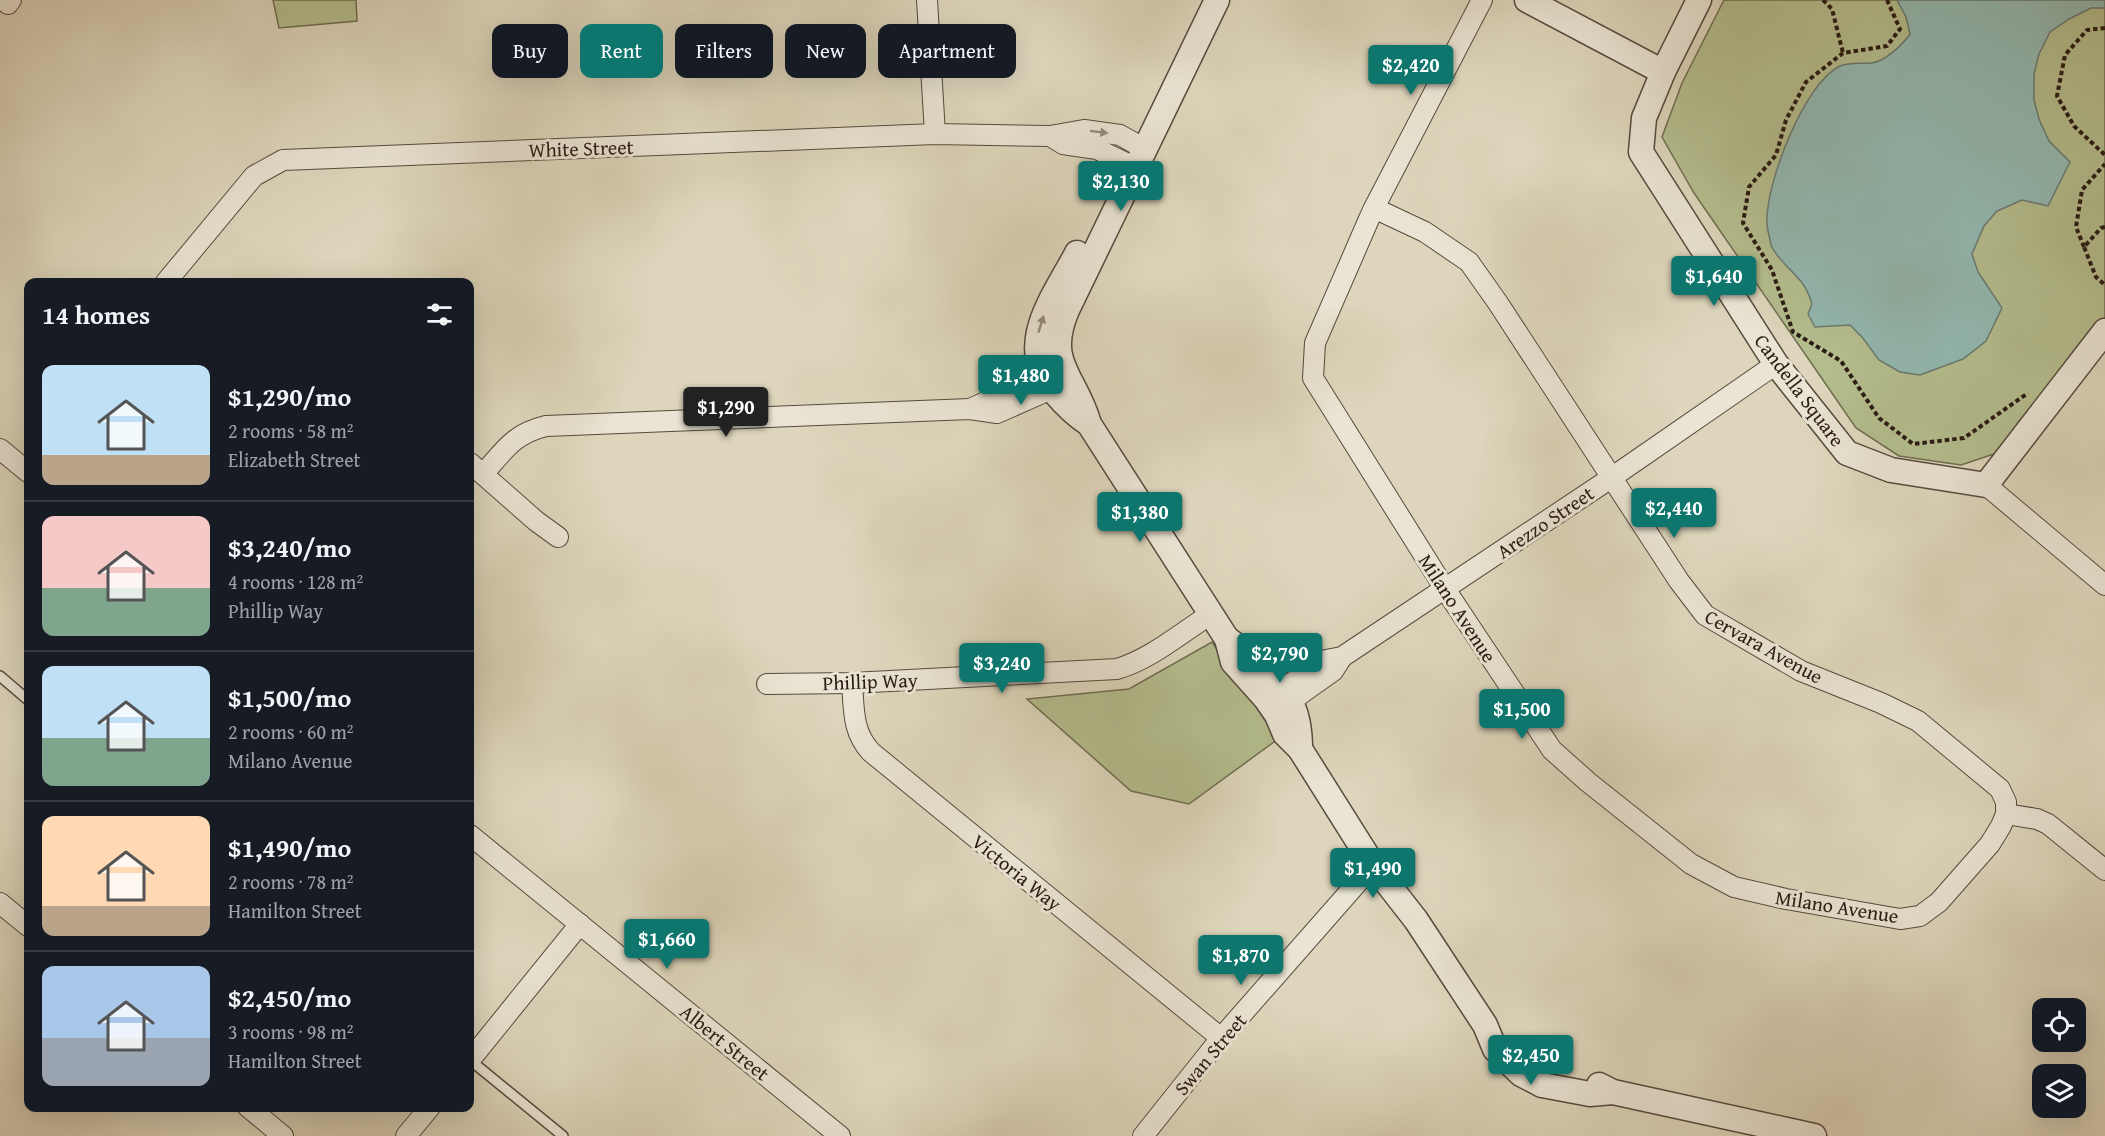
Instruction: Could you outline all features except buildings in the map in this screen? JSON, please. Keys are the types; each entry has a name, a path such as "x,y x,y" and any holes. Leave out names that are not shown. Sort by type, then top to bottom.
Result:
{"street":[{"path":"927,0 935,134"},
{"name":"Milano Avenue","path":"1482,0 1374,208 1315,344 1313,378 1445,590 1552,750 1691,864 1734,887 1786,899 1900,919 1920,916 1939,902 1990,844 2006,814"},
{"path":"1527,0 1663,72"},
{"name":"Candella Square","path":"1699,0 1663,72 1644,118 1641,152 1776,364 1847,453 1891,470 1986,485"},
{"path":"1205,9 1134,155 1091,226 1043,315 1038,330 1036,347 1056,377 1071,413 1089,424 1227,639 1233,662 1278,700 1285,734 1300,749 1373,865 1416,920 1485,1025 1528,1062 1543,1069 1594,1082 1612,1092 1772,1132 1814,1136"},
{"name":"White Street","path":"169,278 254,176 283,160 935,134 1050,136 1063,144 1134,155"},
{"name":"Cervara Avenue","path":"1374,208 1425,232 1469,262 1695,605 1705,615 1801,671 1881,703 1918,721 2000,789 2006,802 2006,814"},
{"path":"2105,331 1986,485 2105,585"},
{"name":"Arezzo Street","path":"1278,700 1326,660 1342,657 1445,590 1776,364"},
{"path":"558,537 476,468 529,430 546,426 970,409 997,413 1056,377"},
{"path":"0,449 24,461"},
{"name":"Phillip Way","path":"767,684 1117,669 1143,658 1210,614"},
{"name":"Victoria Way","path":"852,682 855,726 860,739 871,752 1221,1038"},
{"path":"2006,814 2037,819 2048,824 2105,870"},
{"name":"Albert Street","path":"474,838 840,1136"},
{"name":"Swan Street","path":"1143,1136 1221,1038 1373,865"},
{"path":"0,903 24,923"},
{"path":"474,1055 580,924"},
{"path":"254,1112 283,1136"},
{"path":"406,1136 426,1112"}],"lane":[{"path":"0,676 24,697"},
{"path":"474,1063 563,1136"}],"path":[{"path":"1823,0 1832,9 1843,53"},
{"path":"1887,0 1900,29 1887,46 1843,53 1806,82 1786,120 1776,156 1749,187 1743,223 1772,270 1793,332 1841,361 1880,418 1913,444 1964,438 2025,396 2033,387"},
{"path":"2105,28 2087,30 2065,55 2057,96 2074,126 2105,155"},
{"path":"2105,164 2082,190 2076,227 2096,277 2105,285"},
{"path":"2084,247 2101,228 2105,227"}],"green space":[{"path":"273,0 356,0 357,21 279,28"},
{"path":"1724,0 2105,0 2105,322 2000,452 1961,465 1899,456 1856,428 1694,193 1662,137 1682,83"},
{"path":"1212,642 1278,739 1189,804 1131,791 1027,699 1129,689"}],"water":[{"path":"1897,0 2105,0 2105,8 2091,8 2050,32 2039,54 2034,74 2034,100 2039,119 2049,141 2070,162 2048,206 2022,200 1997,211 1984,226 1972,254 1978,272 2002,308 1986,341 1963,359 1920,375 1900,372 1879,360 1850,325 1815,327 1808,314 1812,304 1807,291 1773,250 1767,226 1772,185 1780,161 1789,137 1813,92 1826,76 1840,66 1876,62 1888,56 1910,34 1906,17"}]}
